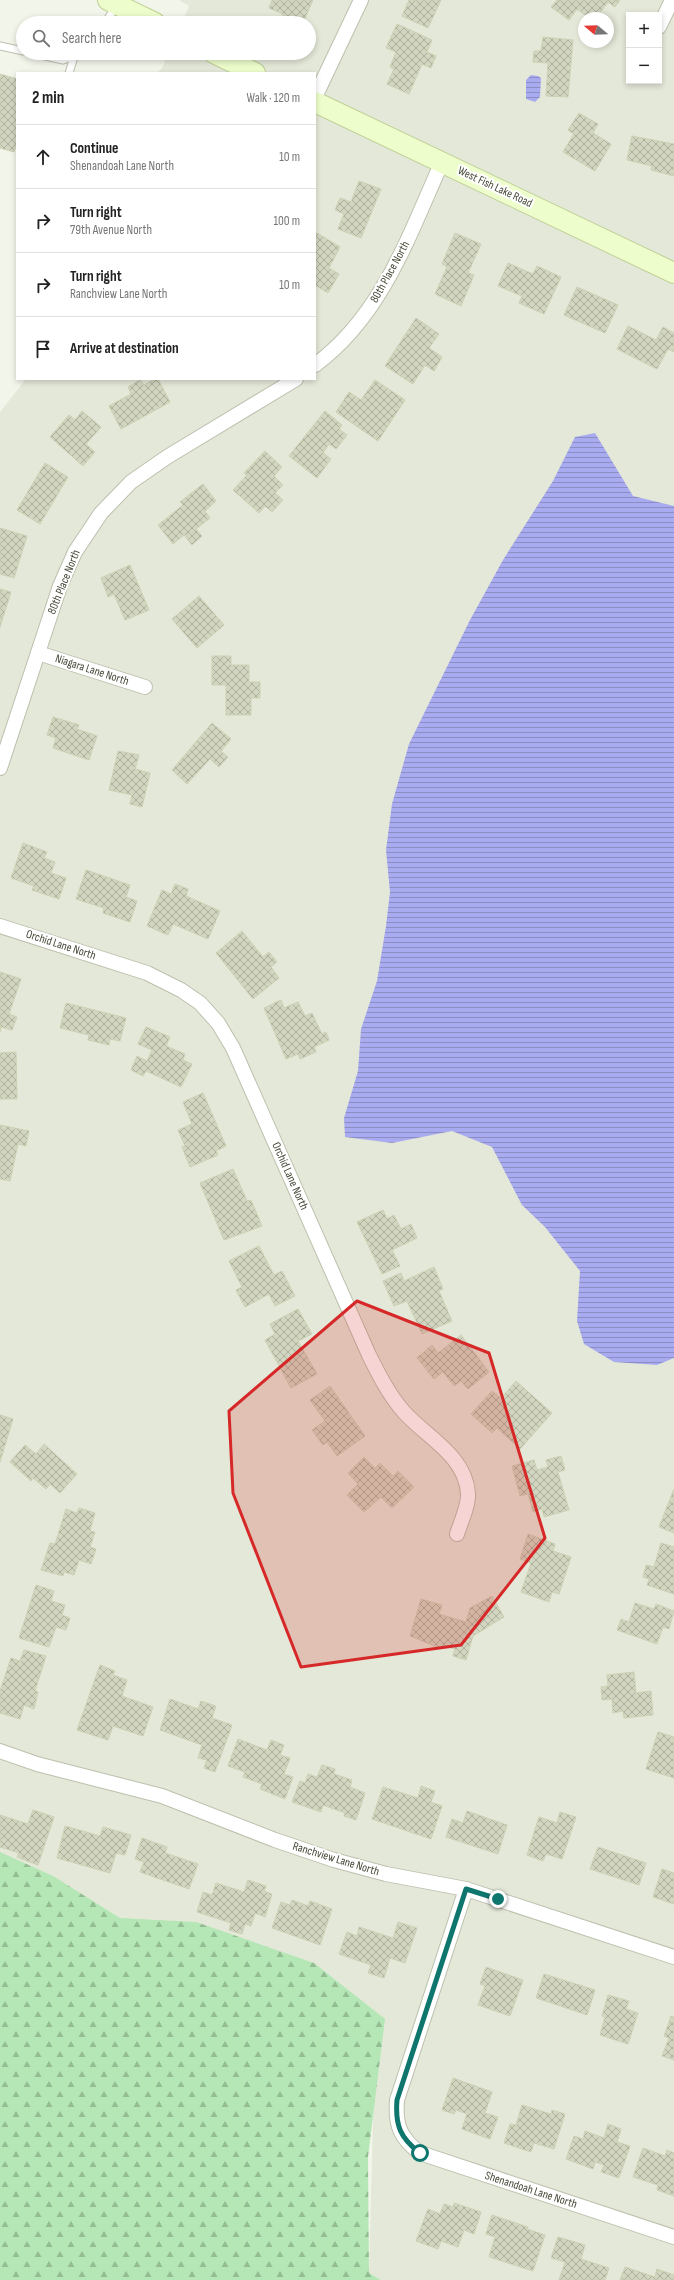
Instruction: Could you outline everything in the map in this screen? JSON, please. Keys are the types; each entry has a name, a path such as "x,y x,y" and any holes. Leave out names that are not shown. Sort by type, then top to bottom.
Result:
{"street":[{"path":"316,95 361,0"},
{"path":"662,21 672,0"},
{"path":"113,1 142,16"},
{"path":"228,60 253,72"},
{"name":"West Fish Lake Road","path":"316,102 674,273"},
{"name":"80th Place North","path":"318,358 356,328 381,293 402,252 442,162"},
{"name":"80th Place North","path":"0,768 60,586 75,552 100,513 131,482 167,457 294,380"},
{"name":"Niagara Lane North","path":"38,653 146,687"},
{"name":"Orchid Lane North","path":"0,926 147,973 188,994 200,1003 218,1023 233,1048 369,1355 385,1386 403,1411 450,1455 465,1473 469,1494 457,1534"},
{"name":"Ranchview Lane North","path":"0,1751 37,1764 162,1796 275,1840 334,1860 386,1874 466,1889 674,1957"},
{"name":"Shenandoah Lane North","path":"466,1889 397,2100 396,2113 399,2128 406,2142 420,2153 674,2237"}],"lane":[{"path":"108,16 113,1"},
{"path":"0,46 16,49"},
{"path":"69,72 73,60"}],"highlighted area":[{"path":"357,1301 489,1353 545,1538 461,1645 301,1667 233,1493 229,1411"}],"shaded area":[{"path":"179,0 674,0 674,2280 381,2280 369,2273 373,2119 378,2014 120,1918 84,1896 0,1853 0,412 25,380 316,380 316,72 158,72 166,60 316,60 316,16 185,16 189,6"}],"green space":[{"path":"0,1852 53,1876 120,1918 196,1922 314,1963 385,2019 368,2157 369,2273 381,2280 0,2280"}],"water":[{"path":"531,75 541,78 540,97 535,102 526,99 526,80"},
{"path":"595,433 633,496 674,506 674,1358 657,1365 614,1362 584,1344 577,1321 580,1271 545,1227 522,1205 492,1147 452,1131 392,1143 345,1137 344,1118 358,1071 361,1029 377,981 386,926 390,892 386,850 392,804 409,744 470,620 503,560 553,481 575,437"}],"building":[{"path":"272,0 313,0 306,16 282,16 283,14 269,8"},
{"path":"409,0 441,0 428,28 402,16"},
{"path":"557,0 620,0 615,7 608,2 600,12 581,12 577,9 569,20 551,7"},
{"path":"397,24 432,40 427,52 436,56 431,68 422,64 409,94 387,84 394,69 390,67 396,52 386,48"},
{"path":"543,37 573,40 568,97 546,96 548,63 533,62 534,51 541,51"},
{"path":"0,74 16,79 16,145 14,152 0,148"},
{"path":"579,113 598,124 593,133 611,144 595,171 563,152 574,134 568,130"},
{"path":"632,136 674,144 674,176 651,170 652,166 627,160"},
{"path":"359,181 381,189 361,238 338,229 344,214 335,210 340,198 351,202"},
{"path":"317,233 340,247 329,268 339,274 328,293 316,286"},
{"path":"455,233 481,244 468,273 474,275 461,306 435,294 447,267 442,264"},
{"path":"508,263 533,274 537,266 561,277 544,314 519,303 522,296 498,286"},
{"path":"577,287 618,305 605,333 564,315"},
{"path":"416,318 439,334 429,348 442,357 434,371 425,365 413,384 385,366"},
{"path":"628,326 656,340 663,327 674,333 674,352 668,349 657,369 617,349"},
{"path":"140,380 144,385 153,380 159,380 170,402 121,429 109,406 131,394 128,387"},
{"path":"375,380 405,400 378,441 336,412 349,392 361,400"},
{"path":"82,411 101,427 86,444 95,452 83,466 50,437 69,415 75,420"},
{"path":"325,411 342,425 339,429 347,435 336,449 329,444 323,453 331,459 317,478 289,456"},
{"path":"265,451 282,467 274,476 283,485 275,493 283,500 272,512 265,506 259,513 233,490 247,475 244,473"},
{"path":"45,463 68,477 40,524 17,510"},
{"path":"203,484 216,501 205,511 210,518 196,529 202,536 192,545 184,535 173,544 158,525 183,505 180,502"},
{"path":"0,528 27,536 14,578 0,574"},
{"path":"130,565 149,610 125,620 114,594 108,597 101,578"},
{"path":"0,589 11,592 0,627"},
{"path":"199,596 224,625 197,648 172,619"},
{"path":"212,656 231,656 231,665 249,665 249,682 260,682 260,698 251,698 251,715 226,715 226,685 212,685"},
{"path":"53,717 79,725 77,729 97,736 89,760 53,748 56,738 47,735"},
{"path":"212,723 231,739 221,751 228,757 219,767 210,759 187,784 172,770"},
{"path":"118,751 139,755 135,769 150,773 142,807 130,804 132,795 109,790"},
{"path":"23,843 47,852 44,858 55,862 51,873 66,878 59,899 32,890 34,886 11,878"},
{"path":"86,870 130,885 126,897 137,901 130,922 103,913 104,908 76,899"},
{"path":"175,884 188,889 186,896 220,911 208,939 173,924 168,935 147,926 162,890 171,894"},
{"path":"242,931 263,957 269,952 277,962 271,967 279,978 253,999 216,953"},
{"path":"0,972 21,979 9,1014 17,1017 12,1030 1,1027 0,1032"},
{"path":"281,1000 284,1008 298,1002 305,1016 312,1013 322,1034 326,1032 329,1040 314,1047 316,1052 300,1059 298,1054 286,1059 264,1008"},
{"path":"66,1003 126,1018 120,1041 110,1039 109,1045 88,1040 89,1035 60,1028"},
{"path":"146,1027 170,1037 166,1046 185,1054 183,1060 192,1064 181,1087 146,1071 143,1076 131,1070 137,1056 147,1061 152,1050 138,1044"},
{"path":"16,1052 17,1099 0,1099 0,1053"},
{"path":"203,1093 226,1146 216,1151 218,1155 190,1167 182,1147 185,1146 178,1130 192,1124 183,1102"},
{"path":"0,1125 29,1131 26,1146 18,1144 10,1181 0,1179"},
{"path":"233,1169 247,1201 251,1200 262,1226 224,1240 200,1183"},
{"path":"383,1210 387,1219 394,1215 401,1229 411,1224 417,1238 392,1250 400,1266 382,1274 357,1222"},
{"path":"259,1246 274,1275 282,1271 295,1296 275,1306 269,1294 245,1307 236,1290 242,1287 229,1261"},
{"path":"434,1267 443,1289 439,1291 452,1321 422,1334 407,1301 394,1306 383,1281 401,1273 404,1281"},
{"path":"298,1309 312,1334 298,1341 317,1374 291,1388 265,1340 275,1334 270,1324"},
{"path":"461,1335 489,1372 468,1389 461,1381 454,1386 443,1372 434,1379 417,1358 432,1345 438,1353"},
{"path":"516,1381 552,1413 520,1449 497,1428 492,1433 471,1414 492,1391 501,1398"},
{"path":"330,1386 365,1436 337,1456 327,1442 323,1445 312,1430 325,1421 310,1400"},
{"path":"0,1415 13,1419 0,1462"},
{"path":"44,1444 77,1474 60,1493 50,1484 46,1489 33,1478 31,1481 10,1462 25,1445 36,1454"},
{"path":"561,1456 565,1470 558,1472 569,1510 544,1517 542,1509 533,1512 528,1494 520,1496 512,1466 534,1460 537,1470 548,1467 546,1460"},
{"path":"364,1457 375,1468 380,1463 393,1476 398,1471 414,1487 392,1508 381,1497 364,1512 347,1495 358,1484 348,1473"},
{"path":"674,1489 674,1533 659,1527"},
{"path":"79,1508 95,1513 90,1531 95,1532 90,1547 96,1549 91,1564 79,1560 74,1575 64,1572 63,1576 41,1570 50,1543 55,1544 66,1509 77,1513"},
{"path":"528,1534 555,1544 553,1551 571,1557 559,1594 552,1592 549,1602 521,1592 531,1563 520,1559"},
{"path":"661,1543 674,1547 674,1594 647,1585 649,1579 643,1577 646,1565 654,1567"},
{"path":"36,1585 54,1591 51,1601 65,1605 62,1615 70,1618 66,1630 56,1627 49,1647 19,1638"},
{"path":"492,1596 504,1617 473,1636 466,1660 453,1656 455,1649 443,1646 439,1648 410,1636 421,1599 442,1605 439,1614 466,1622 470,1608"},
{"path":"635,1603 654,1609 656,1604 674,1611 669,1629 663,1627 657,1644 617,1630 621,1619 629,1622"},
{"path":"24,1650 46,1656 35,1691 38,1692 34,1709 24,1705 20,1719 0,1713 0,1691 11,1658 20,1661"},
{"path":"100,1665 115,1671 113,1675 127,1680 122,1696 153,1707 143,1736 113,1726 108,1740 77,1730"},
{"path":"634,1672 636,1693 651,1691 653,1715 624,1718 623,1711 613,1713 612,1699 602,1700 601,1687 608,1686 607,1675"},
{"path":"170,1699 198,1709 201,1701 216,1706 212,1718 232,1725 215,1772 204,1768 207,1760 198,1758 202,1745 160,1730"},
{"path":"658,1732 674,1737 674,1778 646,1769"},
{"path":"238,1739 267,1750 271,1740 284,1745 280,1755 290,1758 284,1774 293,1777 285,1799 260,1789 262,1784 243,1777 245,1772 228,1766"},
{"path":"322,1765 335,1769 334,1774 352,1780 350,1787 365,1793 356,1820 344,1816 345,1813 323,1805 321,1812 292,1802 300,1781 305,1783 308,1774 317,1777"},
{"path":"421,1786 435,1791 431,1802 442,1806 431,1839 372,1819 383,1787 418,1798"},
{"path":"33,1810 54,1817 38,1865 17,1857 19,1853 0,1847 0,1815 28,1824"},
{"path":"467,1811 507,1825 498,1854 446,1837 452,1819 463,1823"},
{"path":"560,1812 576,1817 562,1859 546,1854 543,1861 527,1855 539,1817 557,1823"},
{"path":"65,1826 100,1836 103,1827 131,1835 125,1855 116,1853 110,1873 57,1858"},
{"path":"142,1838 167,1847 165,1853 198,1864 189,1889 140,1872 144,1862 135,1859"},
{"path":"598,1847 646,1863 639,1885 590,1869"},
{"path":"662,1869 674,1873 674,1904 653,1897"},
{"path":"248,1880 266,1886 264,1891 272,1894 265,1917 255,1913 251,1926 245,1924 242,1934 229,1930 231,1923 197,1912 203,1892 212,1895 216,1883 244,1892"},
{"path":"292,1900 308,1906 310,1901 332,1909 320,1945 272,1928 281,1902 290,1905"},
{"path":"398,1922 417,1928 405,1963 390,1958 384,1978 368,1973 371,1965 339,1954 347,1932 357,1936 359,1927 393,1938"},
{"path":"486,1967 523,1980 510,2016 478,2005 485,1986 480,1984"},
{"path":"544,1974 595,1990 587,2015 536,1998"},
{"path":"608,1995 629,2001 626,2009 638,2013 628,2044 600,2035 605,2017 602,2016"},
{"path":"671,2016 674,2017 674,2060 662,2056 669,2038 664,2036"},
{"path":"453,2078 492,2092 485,2113 498,2117 490,2139 462,2129 467,2114 456,2110 454,2114 442,2110"},
{"path":"522,2105 551,2114 552,2110 565,2114 554,2149 534,2143 531,2152 504,2143 510,2124 516,2125"},
{"path":"608,2124 621,2129 617,2142 630,2146 619,2178 601,2172 604,2165 595,2162 593,2169 566,2159 574,2136 583,2139 585,2131 604,2138"},
{"path":"643,2148 665,2156 667,2150 674,2153 674,2196 657,2190 658,2185 633,2177"},
{"path":"454,2203 481,2212 474,2234 464,2230 458,2247 441,2241 438,2249 416,2241 428,2209 440,2214 444,2204 453,2207"},
{"path":"492,2215 528,2227 527,2229 545,2235 533,2271 489,2257 495,2237 486,2234"},
{"path":"558,2237 585,2245 581,2259 609,2268 605,2280 559,2280 565,2262 551,2258"},
{"path":"625,2267 655,2277 657,2269 674,2275 674,2280 620,2280"}],"route":[{"path":"420,2153 406,2142 399,2128 396,2113 397,2100 466,1889 498,1899"}]}
